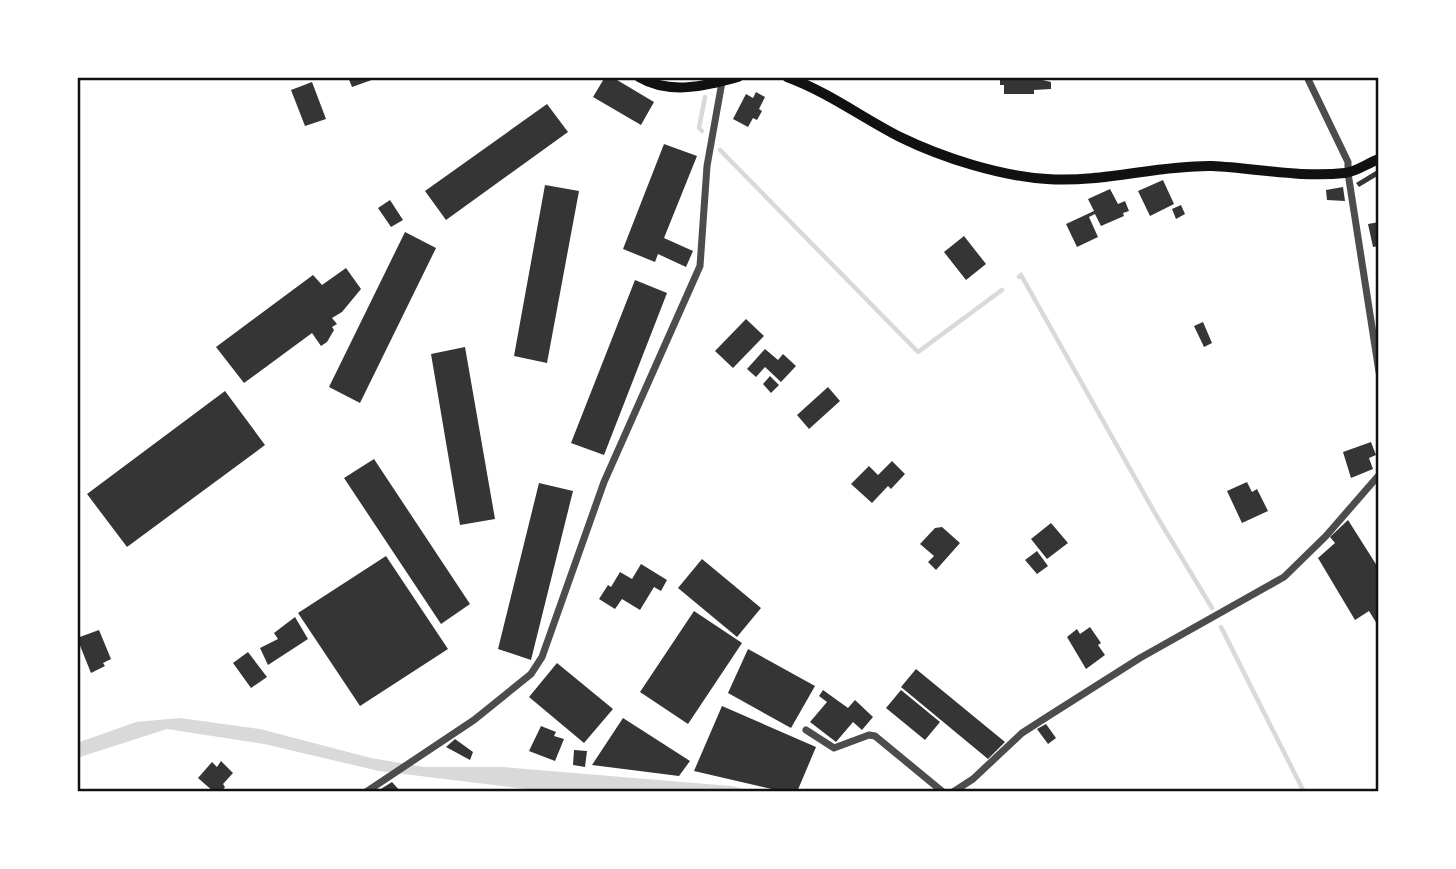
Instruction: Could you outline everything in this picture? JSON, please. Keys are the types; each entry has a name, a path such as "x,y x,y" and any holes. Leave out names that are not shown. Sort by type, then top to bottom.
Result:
{"main road":[{"path":"639,77 662,87 676,88 722,82 738,77"},
{"path":"787,77 815,88 898,136 939,154 1020,176 1083,180 1210,166 1321,174 1348,173 1379,159"}],"street":[{"path":"1307,77 1348,162 1379,372"},
{"path":"366,792 493,705 531,674 542,657 604,482 700,266 707,166 722,82"},
{"path":"953,792 973,779 1022,733 1140,658 1283,576 1326,537 1379,475"},
{"path":"806,730 834,748 869,734 875,736 943,792"}],"shaded area":[{"path":"180,718 260,729 371,758 424,767 503,767 731,786 759,792 550,792 379,771 264,744 167,729 77,758 77,743 136,722"}],"building":[{"path":"348,77 380,77 352,87"},
{"path":"605,77 612,77 654,102 641,125 593,97"},
{"path":"1000,78 1034,78 1051,82 1051,89 1034,90 1034,94 1004,94 1004,85 1000,85"},
{"path":"312,82 326,119 305,126 291,90"},
{"path":"756,92 765,97 759,109 762,111 757,120 753,118 748,127 733,119 746,94 753,98"},
{"path":"547,104 568,132 446,220 425,191"},
{"path":"664,144 697,156 664,238 693,251 686,267 658,254 655,262 623,249"},
{"path":"1379,169 1379,175 1359,187 1356,183"},
{"path":"1163,180 1174,204 1150,216 1138,191"},
{"path":"545,185 579,191 547,363 514,356"},
{"path":"1343,187 1345,201 1327,200 1326,190"},
{"path":"1110,189 1118,204 1125,201 1129,211 1101,226 1095,214 1089,217 1098,237 1077,247 1066,224 1094,211 1088,199"},
{"path":"390,200 403,220 391,227 378,208"},
{"path":"1181,205 1185,214 1176,219 1172,209"},
{"path":"1379,222 1379,246 1373,247 1368,224"},
{"path":"405,232 436,248 360,403 329,387"},
{"path":"964,236 986,264 966,280 944,252"},
{"path":"346,268 361,289 342,312 332,318 337,324 332,327 334,330 327,342 321,346 312,333 244,383 216,347 313,275 322,285"},
{"path":"635,280 667,293 604,455 571,443"},
{"path":"746,319 764,336 733,368 715,351"},
{"path":"1203,322 1212,343 1204,347 1194,326"},
{"path":"465,347 495,519 460,525 431,354"},
{"path":"765,349 778,360 783,354 796,366 781,382 765,367 756,377 747,369"},
{"path":"770,376 779,385 771,393 763,384"},
{"path":"828,387 840,401 809,429 797,415"},
{"path":"225,391 265,445 127,547 87,494"},
{"path":"1371,442 1376,455 1369,458 1373,469 1351,478 1343,452"},
{"path":"374,459 470,604 441,624 344,478"},
{"path":"892,461 905,474 891,489 888,486 872,503 851,484 869,466 878,475"},
{"path":"1247,482 1252,492 1257,489 1268,511 1242,523 1227,491"},
{"path":"539,483 573,491 531,660 498,649"},
{"path":"1348,520 1379,569 1377,624 1369,611 1355,620 1318,558 1335,543 1330,537"},
{"path":"1051,523 1068,543 1047,559 1031,539"},
{"path":"942,527 960,543 936,570 928,562 934,556 920,544 935,528"},
{"path":"1037,551 1048,566 1037,574 1025,560"},
{"path":"386,556 448,649 360,706 298,613"},
{"path":"702,559 761,608 737,637 678,588"},
{"path":"641,564 667,580 661,591 654,587 640,610 622,599 615,609 599,599 608,585 611,587 620,572 632,579"},
{"path":"694,611 742,643 688,724 640,692"},
{"path":"295,617 308,639 268,665 260,648 278,639 274,633"},
{"path":"1090,627 1101,643 1098,645 1105,655 1086,669 1067,637 1077,629 1080,634"},
{"path":"99,630 111,659 103,663 105,666 91,673 77,638"},
{"path":"748,649 815,686 791,728 728,693"},
{"path":"248,652 267,677 251,688 233,663"},
{"path":"557,663 613,709 584,743 529,697"},
{"path":"916,669 1005,742 988,759 901,687"},
{"path":"823,690 848,708 855,700 873,717 862,730 853,722 836,742 810,722 827,702 819,696"},
{"path":"901,690 940,722 925,740 886,708"},
{"path":"722,706 816,747 797,792 784,792 694,771"},
{"path":"623,718 690,761 679,776 592,765"},
{"path":"1046,724 1056,738 1048,744 1037,729"},
{"path":"541,726 556,732 554,736 564,739 555,761 529,751"},
{"path":"455,739 473,752 470,760 446,747"},
{"path":"574,750 587,751 585,767 573,765"},
{"path":"221,761 233,773 223,784 225,787 221,792 214,792 198,778 212,762 217,767"},
{"path":"392,782 401,792 376,792"}],"waterway":[{"path":"702,131 699,128 705,97"},
{"path":"720,150 918,352 1002,290"},
{"path":"1019,277 1021,275 1156,515 1212,608"},
{"path":"1221,627 1304,792"}]}
